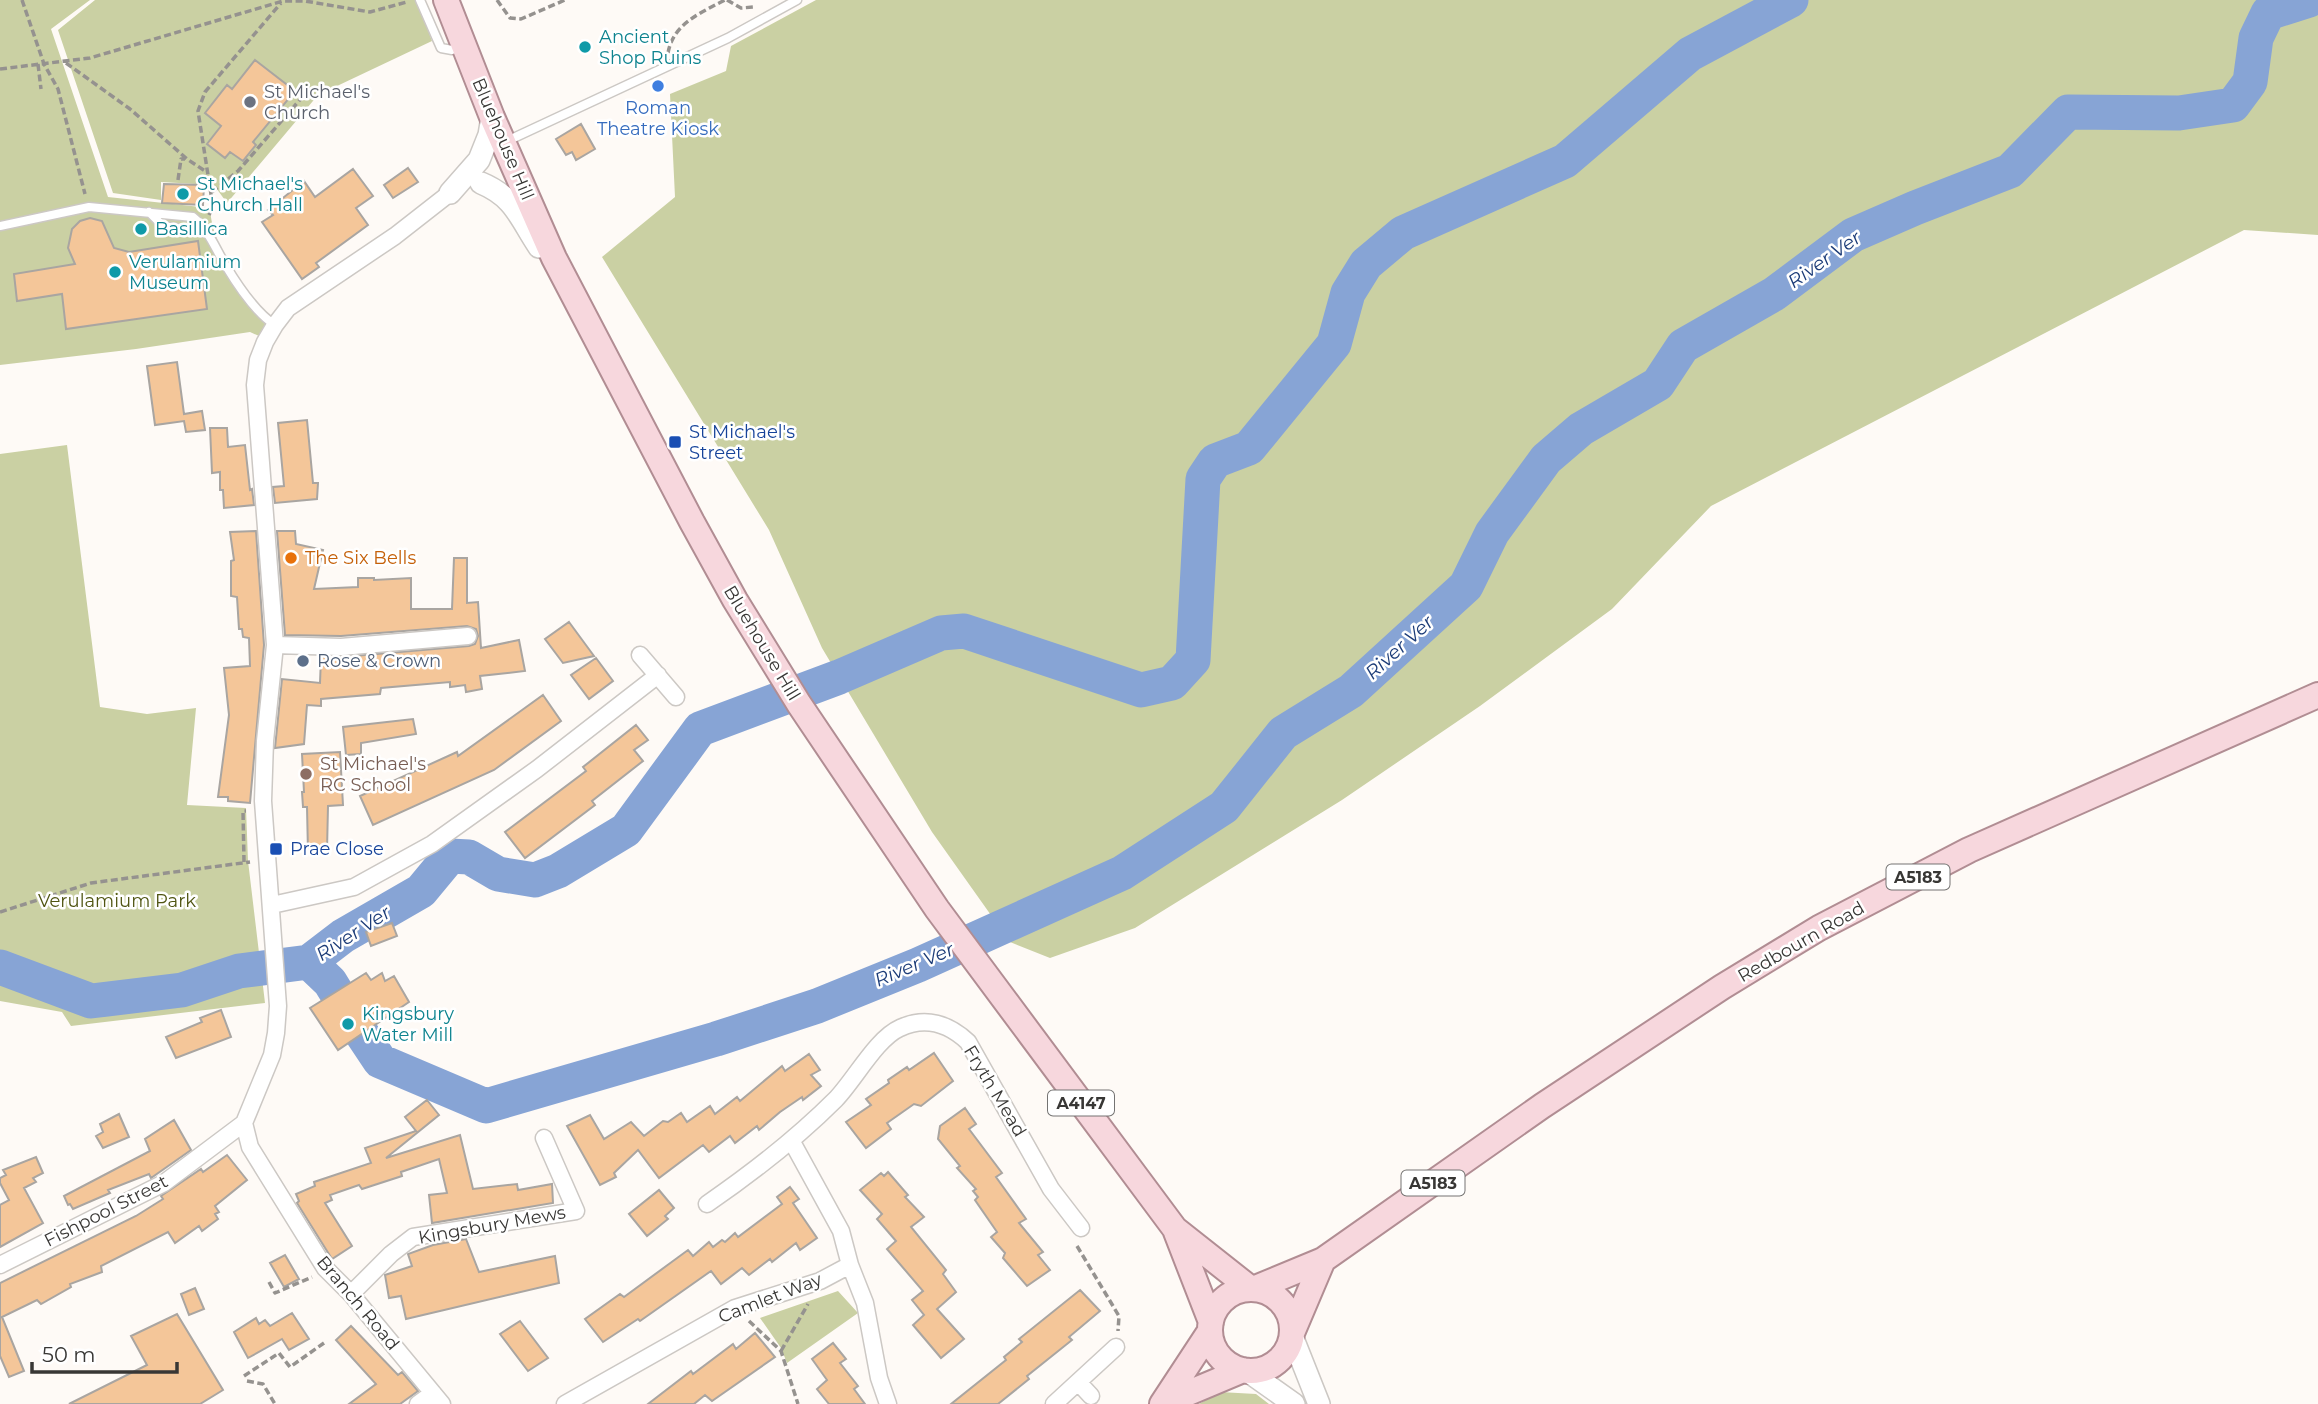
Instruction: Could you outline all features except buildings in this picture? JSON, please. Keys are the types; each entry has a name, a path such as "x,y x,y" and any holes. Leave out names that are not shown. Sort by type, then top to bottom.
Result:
{"main road":[{"name":"Bluehouse Hill","path":"446,0 492,117 554,258 692,522 735,600 794,695 986,978 1175,1230 1252,1289"},
{"name":"Redbourn Road","path":"1252,1289 1323,1260 1554,1098 1722,987 1819,928 1969,850 2318,695"},
{"name":"Bluehouse Hill","path":"1175,1230 1211,1327"},
{"path":"1211,1327 1213,1345 1230,1365 1245,1370 1259,1370 1270,1366 1288,1348 1323,1260"},
{"path":"1162,1404 1211,1327 1216,1309 1225,1298 1252,1289 1277,1298 1286,1308 1291,1320 1292,1335"},
{"path":"1162,1404 1245,1370"}],"street":[{"path":"244,1123 272,1055 278,1006 272,905 266,859 263,772 275,645 255,385 258,360 275,325 296,302 395,236 450,193 478,160 489,135 492,117"},
{"path":"450,193 463,192 514,166"},
{"path":"481,183 511,201 538,246 554,258"},
{"path":"275,645 341,647 468,636"},
{"path":"640,655 676,697"},
{"path":"272,905 354,887 432,844 537,769 658,675"},
{"name":"Fryth Mead","path":"707,1204 722,1184 791,1140 853,1080 881,1041 897,1029 926,1022 941,1024 956,1031 974,1050 1051,1189 1071,1203 1081,1227"},
{"name":"Fishpool Street","path":"0,1265 164,1183 244,1123"},
{"name":"Branch Road","path":"244,1123 250,1147 325,1268 351,1294 437,1399"},
{"name":"Kingsbury Mews","path":"351,1294 391,1254 413,1237 576,1211 544,1138"},
{"path":"791,1140 841,1231 850,1265 865,1303 879,1378 888,1404"},
{"name":"Camlet Way","path":"565,1404 735,1308 820,1281 850,1265"},
{"path":"1292,1335 1319,1404"},
{"path":"1054,1404 1116,1346"},
{"path":"1245,1370 1294,1404"},
{"path":"1078,1382 1091,1396"},
{"path":"418,1404 437,1399"}],"lane":[{"path":"418,0 441,48 452,51 465,46"},
{"path":"504,142 728,38 797,0"},
{"path":"0,226 89,207 193,217 207,230 226,266 263,317 275,325"},
{"path":"149,212 163,226 207,230"}],"path":[{"path":"22,0 41,64 41,89"},
{"path":"0,69 90,58 283,1 305,1 370,12 418,0"},
{"path":"497,0 510,18 522,19 565,0"},
{"path":"665,66 670,41 683,24 726,0 741,8 761,4"},
{"path":"207,230 213,207 198,111 205,92 283,1"},
{"path":"64,62 130,109 187,159 208,173"},
{"path":"41,64 58,89 86,197"},
{"path":"211,193 238,171 311,88"},
{"path":"178,180 179,163 181,159 187,159"},
{"path":"0,912 91,883 244,862 243,811 256,810"},
{"path":"1081,1227 1075,1243 1119,1316 1116,1346"},
{"path":"268,1282 275,1293 307,1280 325,1268"},
{"path":"781,1352 820,1281"},
{"path":"735,1308 781,1352 798,1404"},
{"path":"244,1376 279,1353 290,1367 324,1343"},
{"path":"247,1381 263,1384 275,1404"}],"green space":[{"path":"0,0 90,0 51,29 108,197 210,208 217,239 232,270 273,325 266,339 250,332 0,365"},
{"path":"95,0 417,0 432,41 318,95 227,203 214,185 161,182 161,200 113,193 58,30"},
{"path":"816,0 2318,0 2318,235 2244,230 1711,506 1612,609 1480,706 1342,800 1135,928 1050,958 1010,942 932,832 822,648 769,530 602,257 675,197 670,94 726,71 731,46"},
{"name":"Verulamium Park","path":"67,445 100,707 147,714 196,708 187,805 246,808 248,861 265,1003 71,1026 62,1012 0,1001 0,454"},
{"path":"838,1291 858,1313 787,1363 781,1348 760,1318"},
{"path":"1220,1392 1256,1394 1269,1404 1199,1404"}],"waterway":[{"name":"River Ver","path":"309,962 343,936 421,891 450,856 469,857 498,874 535,880 558,871 626,830 700,729 839,677 941,633 964,631 1141,690 1172,683 1193,660 1203,479 1215,461 1249,448 1334,344 1348,293 1366,264 1403,233 1565,161 1690,54 1791,0"},
{"name":"River Ver","path":"362,1034 380,1061 486,1106 716,1039 817,1006 918,965 1122,873 1224,807 1283,733 1351,691 1466,586 1492,533 1546,459 1581,429 1658,384 1683,346 1774,294 1853,235 2010,171 2068,112 2179,113 2233,105 2250,82 2256,38 2268,13 2309,0"},
{"name":"River Ver","path":"0,967 91,1001 182,990 239,971 309,962 330,982 349,1013"}],"place":[{"name":"Ancient Shop Ruins","path":"585,47"},
{"name":"Roman Theatre Kiosk","path":"658,86"},
{"name":"St Michael's Church","path":"250,102"},
{"name":"St Michael's Church Hall","path":"183,194"},
{"name":"Basillica","path":"141,229"},
{"name":"Verulamium Museum","path":"115,272"},
{"name":"St Michael's Street","path":"675,442"},
{"name":"The Six Bells","path":"291,558"},
{"name":"Rose & Crown","path":"303,661"},
{"name":"St Michael's RC School","path":"306,774"},
{"name":"Prae Close","path":"276,849"},
{"name":"Kingsbury Water Mill","path":"348,1024"}]}
